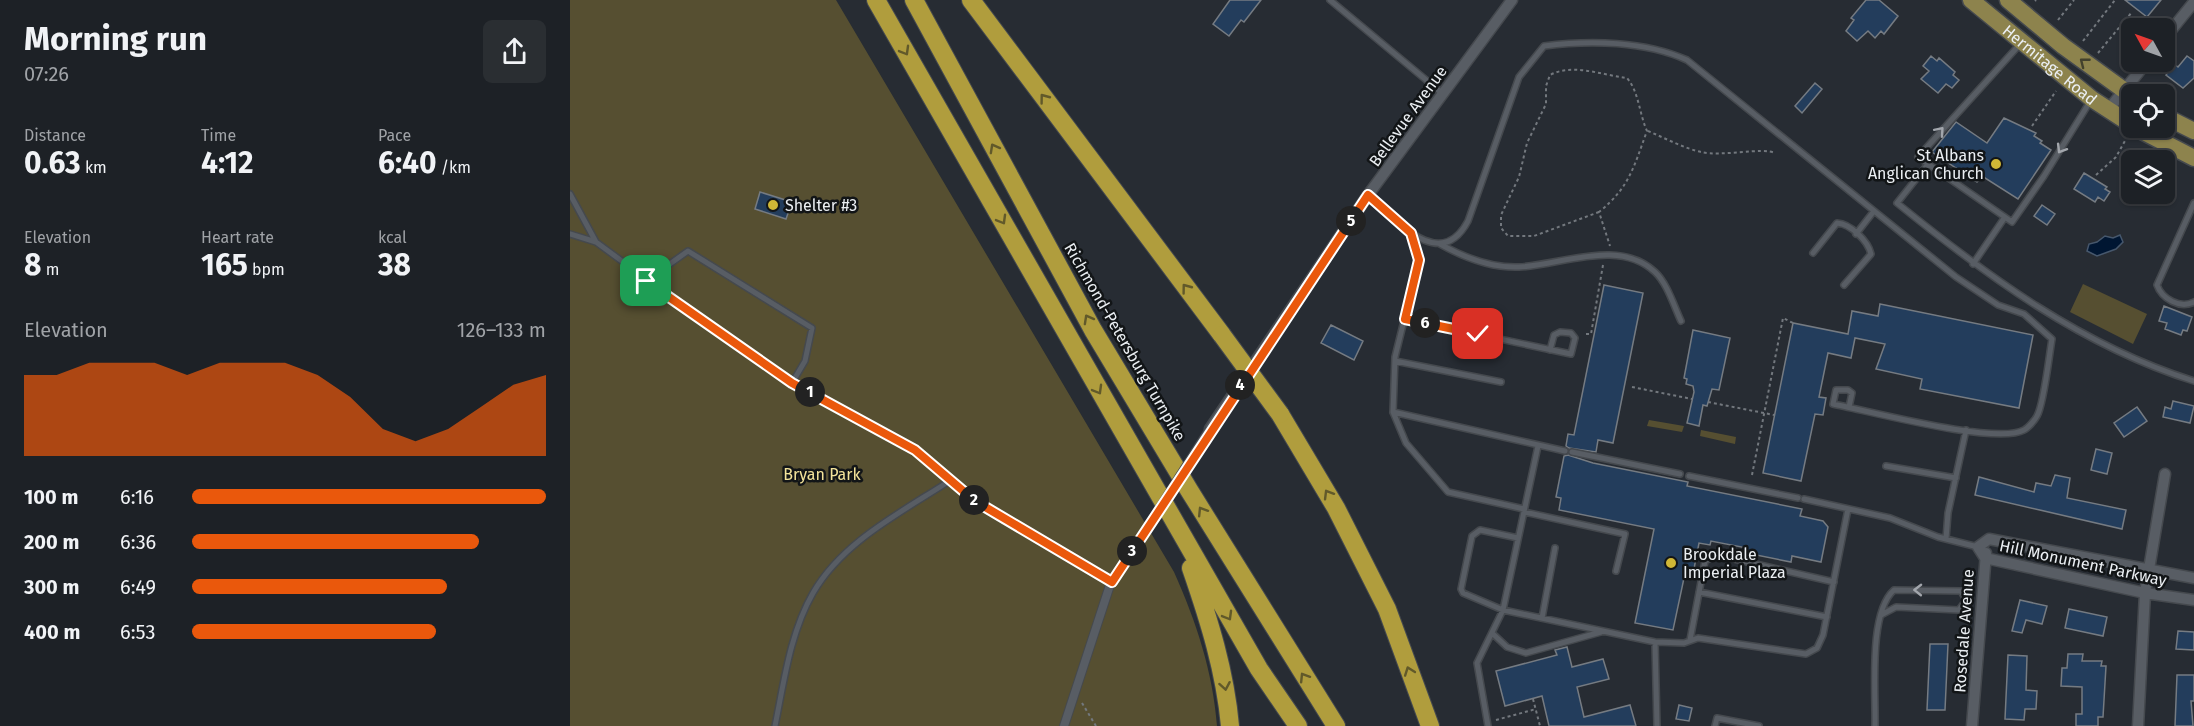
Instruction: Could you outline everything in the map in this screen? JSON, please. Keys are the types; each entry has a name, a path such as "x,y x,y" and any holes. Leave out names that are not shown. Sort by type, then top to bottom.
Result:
{"highway":[{"path":"876,0 1259,669 1298,726"},
{"name":"Richmond-Petersburg Turnpike","path":"914,0 1093,330 1189,490 1336,726"},
{"path":"971,0 1280,414 1336,508 1387,609 1430,726"},
{"path":"1178,529 1212,628 1227,688 1230,726"}],"main road":[{"name":"Hermitage Road","path":"1971,0 2121,122"},
{"name":"Hermitage Road","path":"2008,0 2063,46 2121,88"},
{"path":"2175,122 2194,131"},
{"name":"Hermitage Road","path":"2147,138 2194,158"}],"street":[{"name":"Bellevue Avenue","path":"1064,726 1112,582 1210,429 1368,195 1512,0"},
{"path":"2175,25 2194,2"},
{"path":"2108,110 2121,99"},
{"path":"2138,726 2145,593 2165,474"},
{"name":"Hill Monument Parkway","path":"2194,578 1989,539 1978,547 1985,558 2145,593 2194,600"},
{"name":"Rosedale Avenue","path":"1972,726 1985,558 1989,539"}],"lane":[{"path":"1330,0 1443,94"},
{"path":"1368,195 1411,233 1433,244 1440,244 1461,234 1468,221 1519,77 1544,46 1568,43 1666,50 1687,60 1956,277 1998,305 2024,314 2052,339 2038,416 2025,430 2005,434 1966,430 1849,407"},
{"path":"2022,43 1918,157 2012,222 2092,99"},
{"path":"1928,164 1897,203 1973,264 2066,325 2112,348 2194,381"},
{"path":"570,194 596,242"},
{"path":"2194,203 2157,285 2161,295 2173,302 2188,305 2194,302"},
{"path":"1856,234 1874,211"},
{"path":"1973,264 2005,217"},
{"path":"1813,253 1837,223 1845,223 1869,245 1871,254 1844,285"},
{"path":"1411,233 1419,260 1395,361 1393,412 1406,443 1448,492 1625,534 1616,571"},
{"path":"570,234 596,242 646,281 792,383 915,450 975,501 1112,582"},
{"path":"1440,244 1457,254 1489,263 1517,267 1605,255 1639,260 1657,274 1681,321"},
{"path":"646,281 688,251 812,328 805,361 792,383"},
{"path":"1405,319 1550,350 1571,354 1575,338 1571,333 1560,332 1554,335 1550,350"},
{"path":"1395,361 1501,382"},
{"path":"1393,412 1565,451"},
{"path":"1946,539 1948,513 1966,430"},
{"path":"1488,724 1477,663 1503,610 1538,446"},
{"path":"1572,452 1680,474"},
{"path":"1886,466 1956,478"},
{"path":"1689,476 1890,518 1946,539 1978,547"},
{"path":"775,726 790,652 813,594 837,561 855,544 951,480"},
{"path":"1518,538 1480,530 1472,536 1461,589 1468,596 1503,610 1655,642 1684,643 1698,638 1806,654 1817,648 1827,617 1848,509"},
{"path":"1542,618 1555,548"},
{"path":"1690,640 1705,561 1717,555 1834,582"},
{"path":"1875,726 1878,625 1885,597 1894,590 1961,591 1966,600"},
{"path":"1700,592 1827,617"},
{"path":"1966,600 1982,599"},
{"path":"1881,615 1896,607 1959,610 1966,600"},
{"path":"1492,633 1507,647 1526,652 1604,631"},
{"path":"1655,642 1657,726"},
{"path":"1715,726 1717,718 1759,726"}],"path":[{"path":"2058,20 2074,0"},
{"path":"2083,41 2115,0"},
{"path":"2098,53 2132,12"},
{"path":"1574,69 1627,78 1635,87 1639,112 1647,131 1634,168 1618,197 1599,212 1534,236 1508,236 1501,228 1501,215 1520,177 1527,143 1546,104 1546,86 1550,75 1560,70 1574,69"},
{"path":"2032,126 2056,91"},
{"path":"1647,131 1700,152 1727,155 1767,149 1775,153"},
{"path":"2096,175 2116,157 2127,138"},
{"path":"1586,334 1591,334 1605,255 1610,245 1599,212"},
{"path":"1752,475 1784,318 1793,323"},
{"path":"1632,387 1692,399"},
{"path":"1708,402 1774,415"},
{"path":"1075,690 1096,726"},
{"path":"1533,699 1540,726"},
{"path":"1488,724 1536,709"}],"green space":[{"name":"Bryan Park","path":"570,0 836,0 1174,572 1202,647 1212,686 1217,726 570,726"},
{"path":"2083,284 2147,314 2133,344 2070,312"},
{"path":"1649,420 1684,426 1682,432 1647,426"},
{"path":"1701,430 1736,437 1735,444 1700,436"}],"water":[{"path":"2120,235 2123,242 2116,249 2097,256 2087,251 2089,244 2105,236 2113,238"}],"building":[{"path":"1230,0 1261,0 1244,22 1241,20 1229,36 1213,24"},
{"path":"1866,0 1879,0 1898,16 1884,34 1881,31 1875,38 1868,31 1857,41 1846,31 1854,20 1851,18"},
{"path":"2125,0 2161,0 2147,17"},
{"path":"1931,56 1937,61 1939,58 1955,72 1953,75 1959,80 1952,88 1946,84 1938,93 1921,79 1929,71 1923,66"},
{"path":"2187,56 2194,61 2194,78 2183,88 2166,75 2168,72 2175,72 2175,65 2178,67"},
{"path":"1815,83 1822,89 1802,113 1795,106"},
{"name":"St Albans Anglican Church","path":"2004,118 2036,133 2034,136 2042,141 2040,143 2051,150 2018,199 1982,176 1977,182 1932,152 1956,122 1987,143"},
{"path":"2084,173 2107,187 2105,189 2110,192 2104,201 2098,197 2095,202 2074,189"},
{"name":"Shelter #3","path":"760,192 792,202 786,219 755,209"},
{"path":"2042,205 2055,214 2047,225 2034,216"},
{"path":"1604,285 1643,293 1613,443 1598,440 1596,452 1566,446 1568,434 1574,435"},
{"path":"1880,304 2033,335 2019,408 1920,389 1922,379 1876,369 1885,344 1855,338 1851,358 1828,353 1819,397 1826,398 1823,415 1815,414 1801,481 1763,473 1793,323 1848,334 1852,311 1878,316"},
{"path":"2164,306 2192,317 2187,331 2183,330 2181,335 2165,329 2167,323 2159,321"},
{"path":"1331,325 1363,341 1354,360 1321,343"},
{"path":"1693,330 1730,338 1719,390 1712,389 1707,406 1703,405 1699,426 1687,423 1694,392 1693,386 1686,384 1687,379 1684,378"},
{"path":"2173,401 2194,406 2190,423 2163,417 2165,407 2171,409"},
{"path":"2137,407 2147,421 2124,437 2114,423"},
{"path":"2096,449 2112,453 2107,474 2091,470"},
{"path":"1568,455 1593,463 1688,482 1687,486 1802,509 1800,516 1823,521 1828,527 1821,562 1792,556 1791,562 1746,553 1747,548 1711,541 1710,545 1699,543 1692,579 1684,578 1673,630 1635,623 1654,529 1559,510 1561,498 1556,497 1564,456"},
{"path":"2055,475 2070,478 2067,498 2126,510 2122,529 1975,495 1979,477 2034,492 2036,483 2051,486"},
{"path":"2020,600 2047,606 2042,624 2026,620 2022,633 2012,631"},
{"path":"2069,609 2107,617 2103,636 2065,628"},
{"path":"2178,631 2194,632 2194,650 2176,649"},
{"path":"1930,644 1948,644 1945,710 1927,710"},
{"path":"1567,647 1572,667 1603,659 1609,679 1577,687 1584,717 1630,705 1636,726 1549,726 1542,696 1505,706 1496,671 1557,655 1555,650"},
{"path":"2068,654 2083,654 2082,661 2102,661 2101,666 2106,666 2103,717 2098,717 2098,726 2076,726 2076,714 2082,714 2082,687 2061,686 2062,668 2067,668"},
{"path":"2008,655 2027,656 2026,690 2037,691 2036,709 2025,709 2024,720 2005,719"},
{"path":"2177,675 2194,675 2194,701 2191,701 2193,726 2175,726"},
{"path":"1679,705 1692,708 1689,721 1676,719"}],"place":[{"name":"St Albans Anglican Church","path":"1996,164"},
{"name":"Shelter #3","path":"773,205"},
{"name":"Brookdale Imperial Plaza","path":"1671,563"}],"route":[{"path":"646,281 792,383 915,450 975,501 1112,582 1210,429 1368,195 1411,233 1419,260 1405,319 1478,334"}]}
